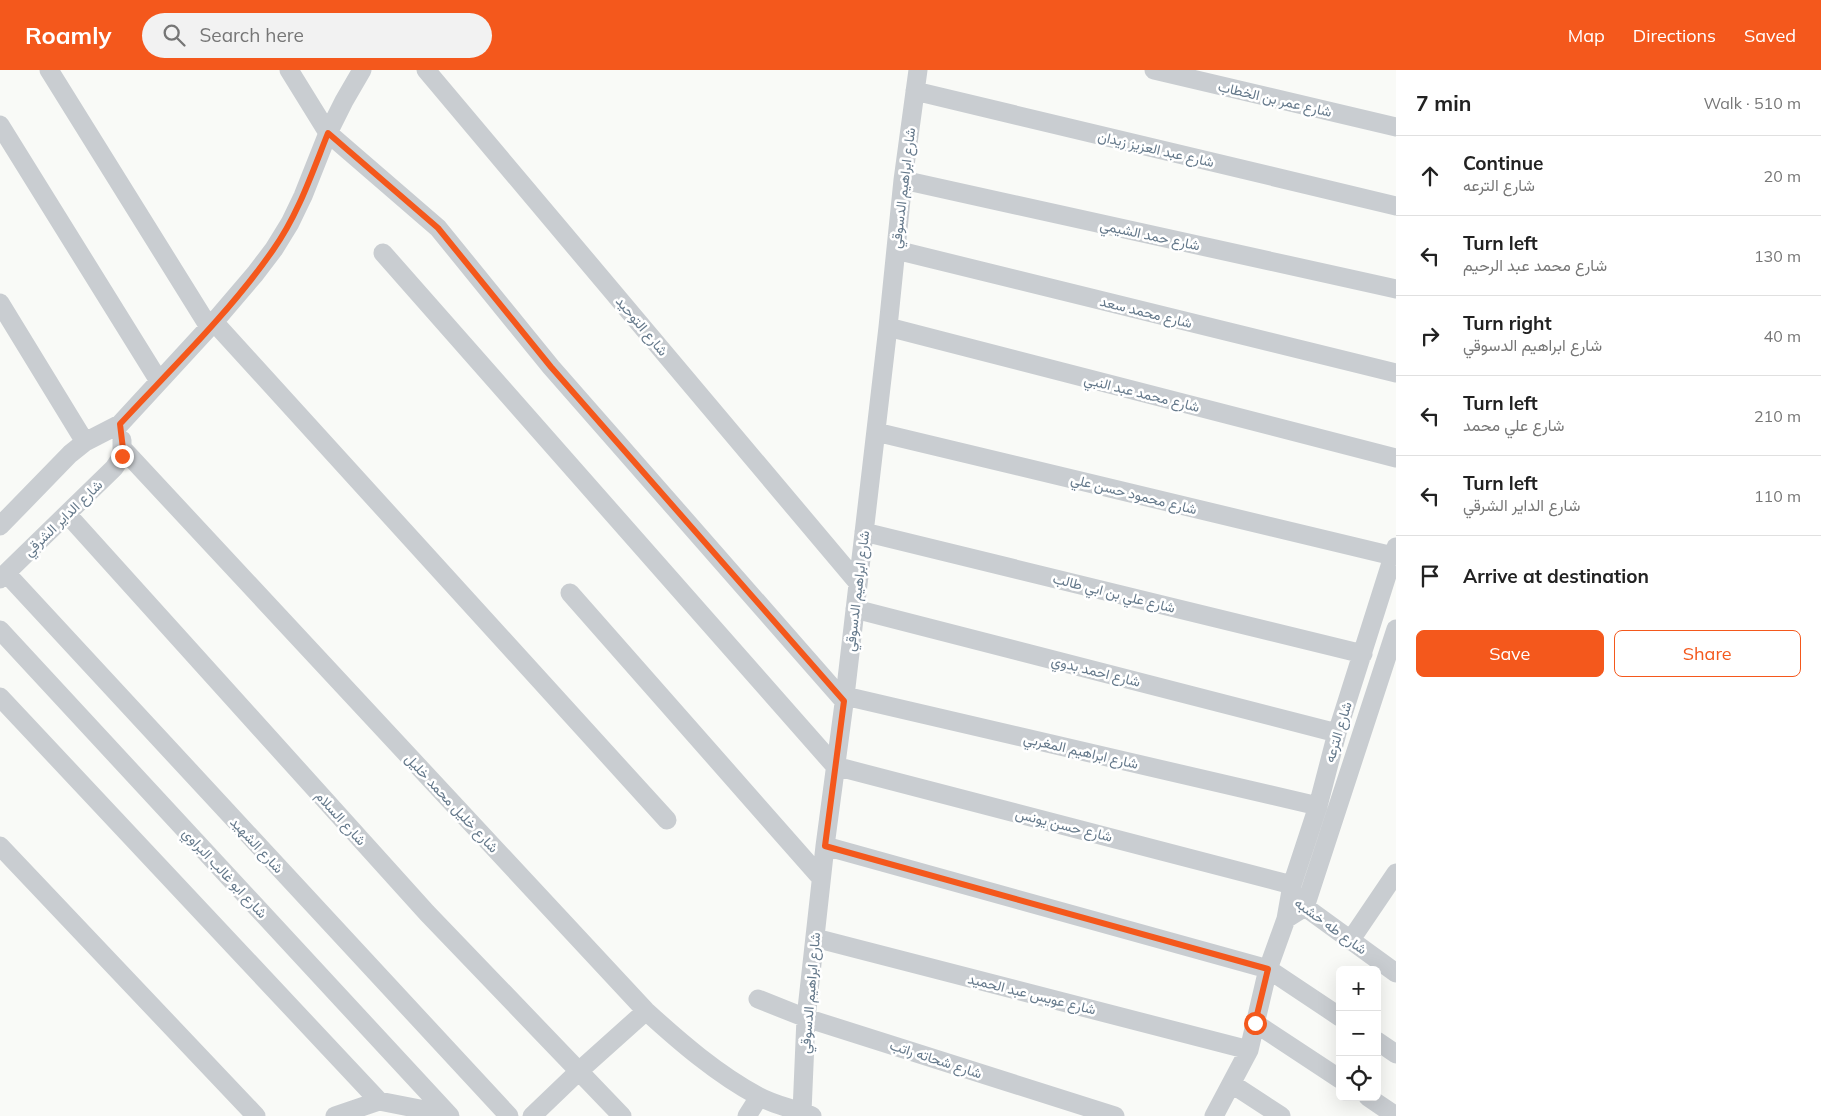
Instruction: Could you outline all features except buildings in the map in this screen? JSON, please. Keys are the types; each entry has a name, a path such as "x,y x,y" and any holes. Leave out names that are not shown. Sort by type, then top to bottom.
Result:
{"street":[{"path":"49,70 212,325 667,820"},
{"path":"289,70 328,133 438,228 551,367 844,698"},
{"path":"0,526 56,467 85,442 120,424 212,325 264,262 290,223 328,133 362,70"},
{"name":"شارع التوحيد","path":"426,70 858,582"},
{"name":"شارع ابراهيم الدسوقي","path":"807,1114 806,1018 821,878 876,432 903,180 918,70"},
{"name":"شارع عمر بن الخطاب","path":"1154,70 1396,127"},
{"name":"شارع عبد العزيز زيدان","path":"915,91 1396,206"},
{"path":"0,125 160,381"},
{"name":"شارع حمد الشيمي","path":"903,180 1396,289"},
{"name":"شارع محمد سعد","path":"896,250 1396,373"},
{"path":"383,253 835,766"},
{"path":"0,303 85,442"},
{"name":"شارع محمد عبد النبي","path":"888,327 1396,458"},
{"path":"120,424 123,449"},
{"name":"شارع محمود حسن علي","path":"876,432 1394,552"},
{"name":"شارع الداير الشرقي","path":"3,576 114,468 119,462 123,449"},
{"name":"شارع خليل محمد خليل","path":"123,449 646,1011 681,1043 759,1097 807,1114"},
{"name":"شارع السلام","path":"67,514 427,913 622,1116"},
{"name":"شارع علي بن ابي طالب","path":"864,532 1363,654"},
{"name":"شارع الترعه","path":"1296,896 1337,733 1394,552"},
{"name":"شارع الشهيد","path":"3,576 509,1116"},
{"path":"570,593 821,878"},
{"name":"شارع احمد بدوي","path":"855,609 1337,733"},
{"name":"شارع الترعه","path":"1214,1116 1249,1050 1268,969 1396,629"},
{"name":"شارع ابو غالب البراوي","path":"0,630 450,1116"},
{"path":"0,697 379,1100 420,1110 434,1116"},
{"name":"شارع ابراهيم المغربي","path":"844,698 1318,806"},
{"name":"شارع حسن يونس","path":"835,766 1296,896"},
{"path":"0,846 256,1116"},
{"path":"825,846 1268,969 1336,1013"},
{"path":"1350,941 1396,872"},
{"name":"شارع طه خشبه","path":"1296,896 1350,941 1396,973"},
{"name":"شارع عويس عبد الحميد","path":"815,938 1249,1050"},
{"name":"شارع شحاته راتب","path":"758,999 806,1018 1115,1116"},
{"path":"532,1116 646,1011"},
{"path":"1255,1023 1336,1076"},
{"path":"1381,1044 1396,1054"},
{"path":"1232,1084 1281,1116"},
{"path":"747,1116 759,1097"},
{"path":"335,1116 379,1100"},
{"path":"1374,1101 1396,1116"}],"route":[{"path":"122,456 120,424 214,322 274,250 303,196 328,133 438,228 551,367 844,701 825,846 1268,969 1255,1023"}]}
